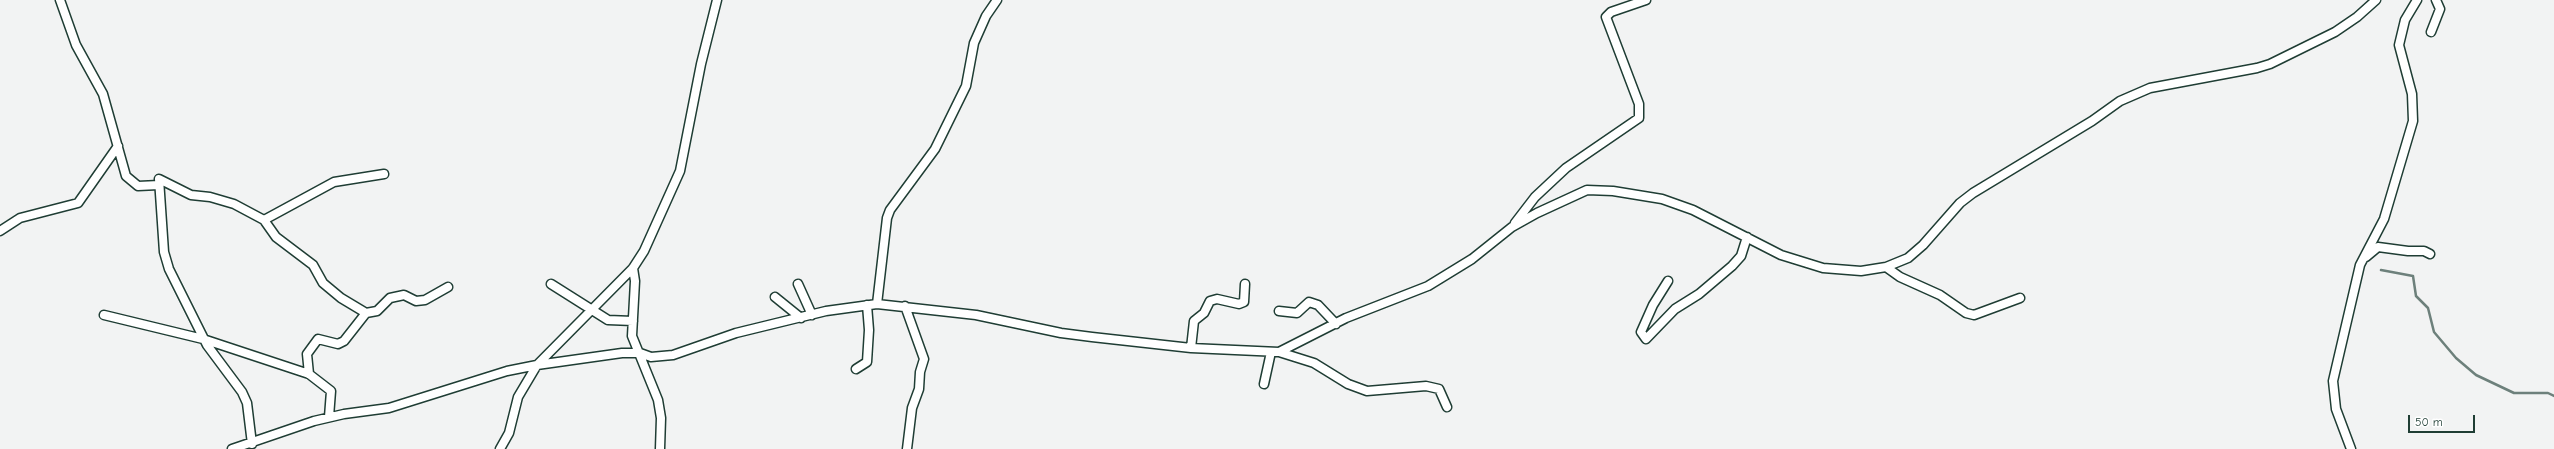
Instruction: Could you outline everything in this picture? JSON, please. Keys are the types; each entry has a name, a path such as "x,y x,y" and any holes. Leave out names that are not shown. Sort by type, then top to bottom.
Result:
{"street":[{"path":"60,0 76,45 103,94 118,146 120,161 129,180 138,186 159,185"},
{"path":"500,449 510,433 518,396 537,365 633,268 644,252 680,172 701,64 716,0"},
{"path":"877,304 889,214 935,149 966,86 974,43 986,16 997,0"},
{"path":"1512,227 1535,197 1556,176 1639,118 1639,104 1606,17 1611,12 1646,0"},
{"path":"1264,384 1275,352 1336,324 1428,286 1472,259 1512,227 1576,194 1596,190 1662,199 1693,210 1781,255 1823,268 1861,271 1886,267 1908,258 1923,245 1960,203 1973,193 2092,121 2120,101 2150,88 2257,68 2270,64 2335,32 2357,17 2376,0"},
{"path":"2351,449 2336,409 2333,381 2360,265 2384,219 2413,121 2412,94 2399,45 2405,20 2417,0"},
{"path":"2431,32 2440,9 2436,0"},
{"path":"0,231 20,218 78,203 118,146"},
{"path":"264,220 330,184 384,174"},
{"path":"252,444 247,403 242,392 218,362 203,339 167,265 159,178 191,195 210,197 234,204 264,220 276,237 313,265 323,282 341,298 366,313 377,311 390,298 404,295 416,301 425,300 448,286"},
{"path":"1668,282 1653,305 1641,332 1646,339 1675,309 1699,294 1732,266 1741,256 1747,237"},
{"path":"2360,265 2370,252 2378,247 2408,252 2424,251 2430,254"},
{"path":"1886,267 1904,279 1940,295 1966,313 1974,315 2020,298"},
{"path":"633,268 635,281 632,336 658,400 661,418 660,449"},
{"path":"551,284 608,320 633,321"},
{"path":"798,284 812,315"},
{"path":"1191,348 1194,321 1204,313 1210,301 1217,299 1239,304 1244,302 1244,284"},
{"path":"775,297 801,318"},
{"path":"1279,311 1297,313 1309,302 1318,304 1336,324"},
{"path":"232,449 252,444 329,417 389,408 484,377 537,365 622,353 640,354 652,358 673,355 736,333 812,315 877,304 976,315 1062,333 1191,348 1275,352 1314,363 1348,384 1367,391 1426,386 1439,389 1447,407"},
{"path":"856,369 867,362 869,330 867,305"},
{"path":"905,306 924,359 920,372 919,389 912,408 907,449"},
{"path":"309,374 307,354 318,339 338,344 344,341 366,313"},
{"path":"104,315 203,339 309,374 331,391 329,417"}],"waterway":[{"path":"2381,270 2413,276 2416,296 2428,308 2434,332 2456,358 2476,375 2514,393 2548,393 2554,396"}]}
